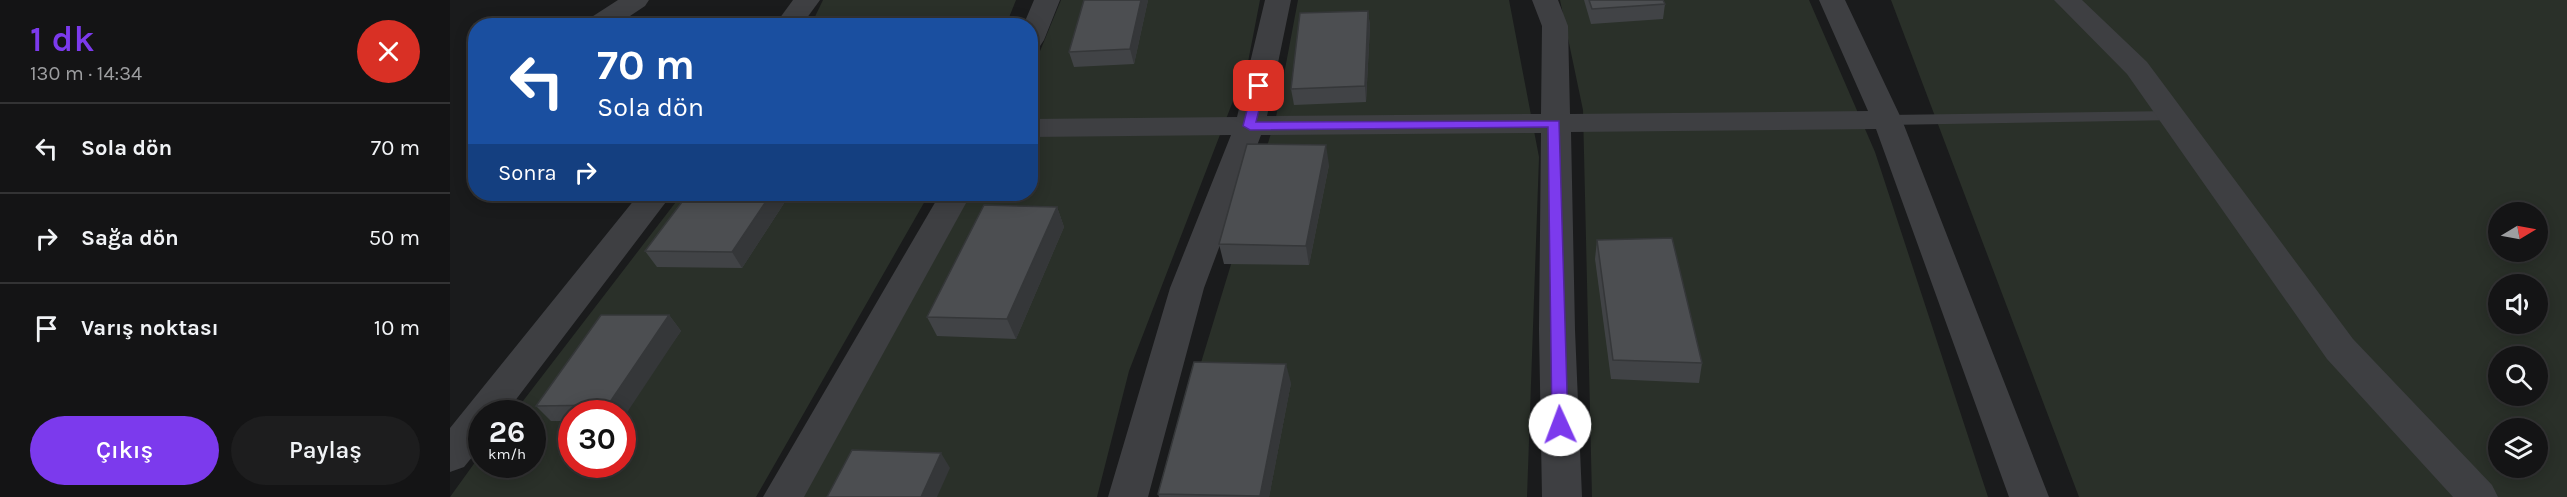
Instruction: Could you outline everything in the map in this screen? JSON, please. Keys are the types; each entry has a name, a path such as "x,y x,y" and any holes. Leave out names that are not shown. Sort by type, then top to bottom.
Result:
{"street":[{"path":"608,18 636,0"},
{"path":"794,18 807,0"},
{"path":"1038,21 1047,0"},
{"path":"1128,497 1187,288 1250,126 1278,0"},
{"path":"1545,0 1555,27 1554,123 1562,497"},
{"path":"1832,0 1887,120 2029,497"},
{"path":"2067,0 2137,68 2340,349 2478,497"},
{"path":"1038,128 1887,120"},
{"path":"494,400 650,201"},
{"path":"783,497 951,201"},
{"path":"450,456 468,433"}],"lane":[{"path":"1887,120 2172,116"}],"shaded area":[{"path":"823,0 1016,0 1009,18 814,18"},
{"path":"1061,0 1260,0 1248,62 1129,371 1097,497 803,497 966,201 1038,201 1038,56"},
{"path":"1298,0 1509,0 1539,157 1527,497 1160,497 1276,117"},
{"path":"1560,0 1809,0 1875,152 1988,497 1592,497 1583,110"},
{"path":"1891,0 2567,0 2567,497 2079,497"},
{"path":"677,201 925,201 756,497 450,497 468,472 468,478 546,478 546,400 524,400"}],"building":[{"path":"1084,0 1141,0 1130,49 1069,52"},
{"path":"1589,0 1663,0 1665,4 1592,9"},
{"path":"1368,11 1365,86 1291,89 1300,13"},
{"path":"1247,144 1326,145 1306,246 1219,244"},
{"path":"683,201 766,201 732,252 645,251"},
{"path":"984,205 1057,207 1007,319 927,317"},
{"path":"1672,238 1702,363 1613,360 1597,240"},
{"path":"601,315 669,315 611,400 558,400 558,406 546,406 546,400 540,400"},
{"path":"1194,362 1286,364 1260,496 1158,494"},
{"path":"852,450 941,453 921,497 827,497"}],"route":[{"path":"1259,86 1250,126 1554,123 1560,425"}]}
